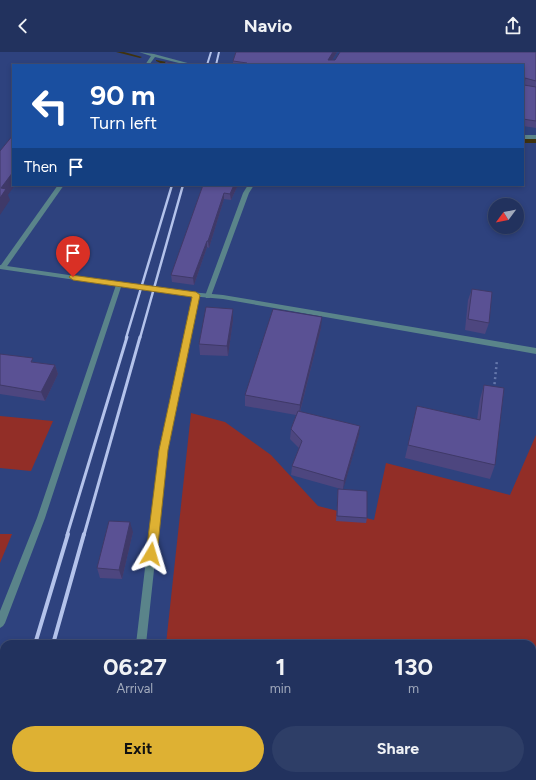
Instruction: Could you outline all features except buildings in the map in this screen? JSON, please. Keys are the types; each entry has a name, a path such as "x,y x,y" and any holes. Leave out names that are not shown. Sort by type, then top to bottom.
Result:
{"street":[{"path":"141,52 189,64"},
{"path":"148,64 154,55"},
{"path":"524,137 536,137"},
{"path":"60,186 1,267 239,300 536,351"},
{"path":"208,296 246,193 251,186"},
{"path":"0,623 41,518 120,284"},
{"path":"141,640 164,450 196,295"}],"path":[{"path":"494,391 498,345"}],"shaded area":[{"path":"191,413 225,422 271,455 318,506 374,520 386,463 510,495 536,435 536,640 166,640"},
{"path":"0,416 53,421 31,471 0,468"},
{"path":"0,534 12,534 0,563"}],"waterway":[{"path":"118,52 140,57"},
{"path":"158,61 173,64"},
{"path":"524,141 536,141"}],"railway":[{"path":"207,64 211,52"},
{"path":"216,64 219,52"},
{"path":"126,338 172,186"},
{"path":"140,338 183,186"},
{"path":"67,535 127,337"},
{"path":"84,535 140,337"},
{"path":"36,640 68,534"},
{"path":"54,640 84,534"}],"route":[{"path":"73,277 196,295 164,450 151,554"}]}
